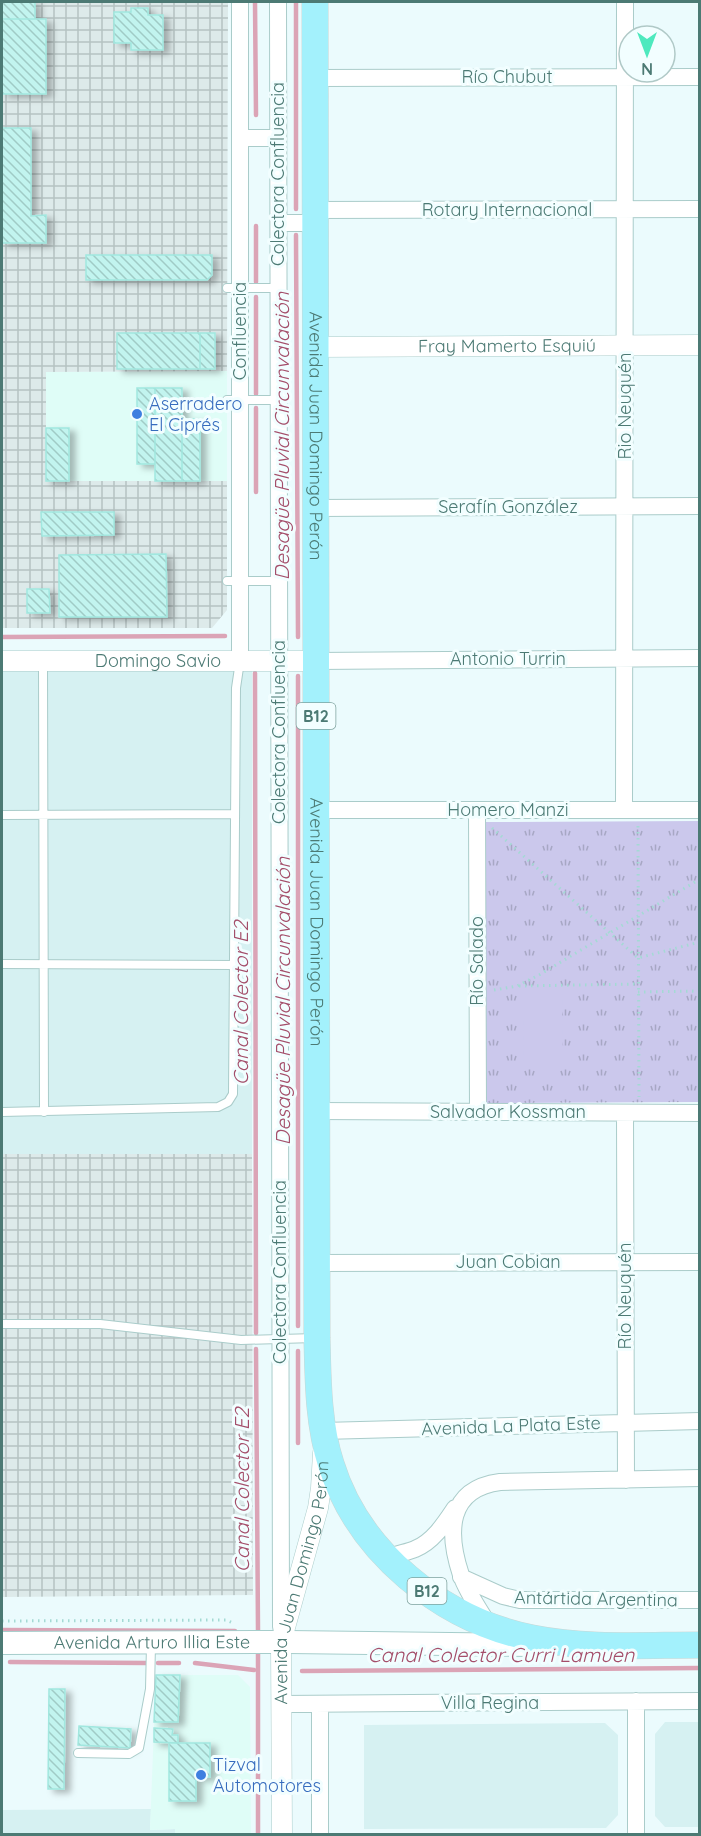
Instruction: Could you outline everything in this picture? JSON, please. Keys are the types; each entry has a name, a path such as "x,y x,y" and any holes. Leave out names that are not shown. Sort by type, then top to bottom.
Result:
{"main road":[{"name":"Avenida Juan Domingo Perón","path":"315,2 317,1338 323,1431"},
{"name":"B12","path":"323,1431 331,1464 346,1500 358,1521 388,1558 407,1576 446,1604 508,1631 540,1639 611,1646"},
{"name":"Avenida Arturo Illia Este","path":"2,1643 281,1642 699,1645"}],"street":[{"name":"Confluencia","path":"240,2 240,138 234,173 234,581 240,661"},
{"name":"Colectora Confluencia","path":"278,2 281,1642"},
{"name":"Rio Neuquén","path":"625,2 625,24"},
{"name":"Río Chubut","path":"315,78 617,77"},
{"name":"Río Chubut","path":"677,77 699,77"},
{"name":"Rio Neuquén","path":"624,810 625,84"},
{"path":"240,138 278,138"},
{"name":"Rotary Internacional","path":"279,223 315,217 699,209"},
{"name":"Fray Mamerto Esquiú","path":"315,346 699,345"},
{"name":"Serafín González","path":"316,508 699,506"},
{"name":"Antonio Turrin","path":"316,661 699,658"},
{"name":"Domingo Savio","path":"2,661 316,661"},
{"name":"Homero Manzi","path":"316,810 699,810"},
{"name":"Río Salado","path":"477,810 478,1112"},
{"name":"Salvador Kossman","path":"317,1111 699,1113"},
{"name":"Río Neuquén","path":"625,1113 626,1480"},
{"name":"Juan Cobian","path":"317,1263 699,1262"},
{"name":"Avenida La Plata Este","path":"323,1431 699,1421"},
{"name":"Avenida Juan Domingo Perón","path":"282,1834 281,1642 318,1508 323,1467 323,1431"},
{"path":"388,1558 416,1549 430,1540 464,1497 474,1489 487,1484 699,1478"},
{"path":"458,1505 454,1536 461,1577 488,1624"},
{"name":"Antártida Argentina","path":"461,1577 493,1593 520,1600 699,1600"},
{"path":"636,1701 636,1834"},
{"name":"Villa Regina","path":"281,1704 699,1701"},
{"path":"320,1704 320,1834"}],"lane":[{"path":"234,288 279,288"},
{"path":"234,400 279,400"},
{"path":"234,581 279,581"},
{"path":"43,661 44,1112"},
{"path":"2,1112 212,1107 228,1102 233,1094 235,1085 236,688 240,661"},
{"path":"2,815 235,814"},
{"path":"2,964 235,965"},
{"path":"2,1324 100,1324 235,1340 317,1338"},
{"path":"78,1753 129,1754 139,1748 150,1689 151,1643"}],"path":[{"path":"648,825 638,825 638,992 639,1097 649,1097"},
{"path":"489,826 638,958"},
{"path":"489,826 501,826"},
{"path":"489,826 489,837"},
{"path":"517,986 699,879"},
{"path":"638,958 699,942"},
{"path":"490,990 517,986 638,984"},
{"path":"638,992 699,991"},
{"path":"2,1621 226,1620 243,1629 244,1643"}],"shaded area":[{"path":"2,2 228,2 227,371 46,372 46,481 227,481 227,610 212,628 2,628"},
{"name":"Aserradero El Ciprés","path":"227,371 227,481 46,481 46,372"},
{"path":"2,669 252,669 252,1154 2,1154"},
{"path":"2,1154 252,1154 253,1595 2,1597"},
{"name":"Tizval Automotores","path":"156,1675 238,1675 250,1687 251,1834 175,1834 175,1829 150,1830"},
{"path":"665,1722 699,1722 699,1827 665,1827 655,1816 655,1734"},
{"path":"605,1723 618,1735 618,1815 606,1828 364,1829 364,1725"},
{"path":"151,1809 150,1830 175,1829 175,1834 2,1834 2,1810"}],"green space":[{"path":"699,821 699,1102 485,1103 484,822"},
{"path":"562,987 563,1067 524,1067 523,988"}],"building":[{"path":"2,2 35,2 35,19 2,19"},
{"path":"131,8 148,8 148,15 163,15 163,50 131,50 131,43 114,43 114,12 131,12"},
{"path":"2,19 46,19 46,94 2,94"},
{"path":"2,128 31,128 31,216 46,215 46,243 2,243"},
{"path":"86,255 212,255 212,275 207,280 86,280"},
{"path":"117,333 200,333 200,369 117,369"},
{"path":"200,333 215,333 215,369 200,369"},
{"path":"137,388 155,388 155,464 137,464"},
{"path":"155,388 182,388 182,481 155,481"},
{"path":"182,419 200,419 200,481 182,481"},
{"path":"46,428 69,428 69,481 46,481"},
{"path":"41,512 114,512 114,535 42,536"},
{"path":"166,554 167,617 59,617 59,555"},
{"path":"27,589 49,589 50,613 27,613"},
{"path":"156,1675 180,1675 178,1722 154,1722"},
{"path":"49,1689 65,1689 64,1789 48,1789"},
{"path":"79,1726 131,1729 130,1748 78,1745"},
{"path":"154,1728 173,1729 172,1735 178,1735 178,1743 154,1742"},
{"path":"169,1743 210,1743 210,1777 196,1777 196,1801 169,1801"}],"waterway":[{"name":"Canal Colector E2","path":"255,2 256,115"},
{"name":"Desagüe Pluvial Circunvalación","path":"296,2 296,209"},
{"name":"Canal Colector E2","path":"256,226 256,282"},
{"name":"Desagüe Pluvial Circunvalación","path":"296,235 298,637"},
{"name":"Canal Colector E2","path":"256,297 256,394"},
{"name":"Canal Colector E2","path":"256,408 256,492"},
{"path":"2,637 225,636"},
{"name":"Canal Colector E2","path":"255,673 256,1333"},
{"name":"Desagüe Pluvial Circunvalación","path":"298,676 298,1326"},
{"name":"Canal Colector E2","path":"256,1349 258,1630"},
{"name":"Desagüe Pluvial Circunvalación","path":"298,1351 298,1443"},
{"path":"2,1630 235,1631"},
{"name":"Canal Colector E2","path":"258,1651 258,1834"},
{"name":"Canal Colector Curri Lamuen","path":"10,1662 146,1663"},
{"name":"Canal Colector Curri Lamuen","path":"158,1663 179,1663"},
{"name":"Canal Colector Curri Lamuen","path":"195,1663 254,1670"},
{"name":"Canal Colector Curri Lamuen","path":"302,1671 700,1668"}],"place":[{"name":"Aserradero El Ciprés","path":"137,414"},
{"name":"Tizval Automotores","path":"201,1775"}]}
